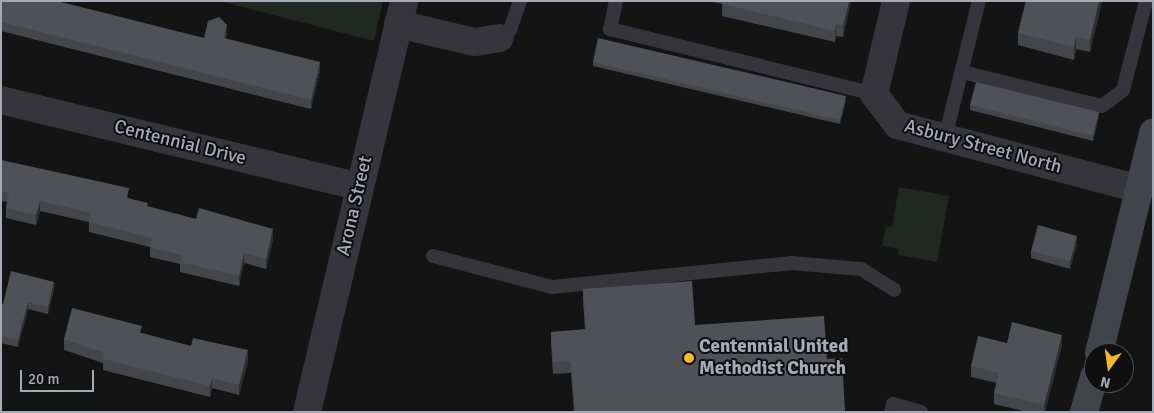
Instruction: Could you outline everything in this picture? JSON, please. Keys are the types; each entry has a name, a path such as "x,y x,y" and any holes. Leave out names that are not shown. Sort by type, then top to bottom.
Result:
{"street":[{"path":"874,94 896,1"},
{"path":"401,13 475,42 500,38"},
{"name":"Arona Street","path":"307,412 401,13"},
{"name":"Asbury Street North","path":"874,94 897,125 1139,189"},
{"name":"Centennial Drive","path":"1,100 360,187"},
{"path":"1102,343 1153,133"},
{"path":"1084,412 1089,393"}],"lane":[{"path":"500,38 513,24 520,1"},
{"path":"616,1 610,29 874,94"},
{"path":"945,138 979,1"},
{"path":"962,72 1102,106 1123,90 1146,1"},
{"path":"433,256 552,287 791,263 861,269 894,290"},
{"path":"891,412 893,404 921,412"}],"shaded area":[{"path":"219,1 383,1 374,41"},
{"path":"899,187 949,196 937,262 898,255 899,249 882,246 886,227 892,227"}],"building":[{"path":"1,1 57,1 204,38 208,21 219,17 227,25 224,38 320,62 311,100 1,22"},
{"path":"723,1 849,1 843,26 836,24 835,31 722,4"},
{"path":"1026,1 1099,1 1090,40 1076,36 1074,47 1018,33"},
{"path":"598,38 846,96 840,120 593,62"},
{"path":"976,82 1099,112 1093,136 970,105"},
{"path":"1,160 129,188 127,198 148,203 147,206 196,219 199,208 273,229 266,259 244,253 239,276 180,262 182,255 150,247 152,238 89,222 91,213 40,201 36,215 6,208 9,192 1,191"},
{"path":"1038,225 1077,236 1070,261 1031,251"},
{"path":"11,271 54,282 48,307 28,302 18,340 1,336 1,304 3,304"},
{"name":"Centennial United Methodist Church","path":"692,281 695,325 824,316 827,359 842,358 845,412 575,412 571,361 553,362 551,332 586,329 583,289"},
{"path":"72,308 142,326 140,333 191,346 193,338 248,350 239,385 212,378 210,386 103,359 104,353 64,339"},
{"path":"1012,322 1062,335 1044,405 994,393 999,373 971,366 978,336 1007,343"}],"place":[{"name":"Centennial United Methodist Church","path":"689,358"}]}
